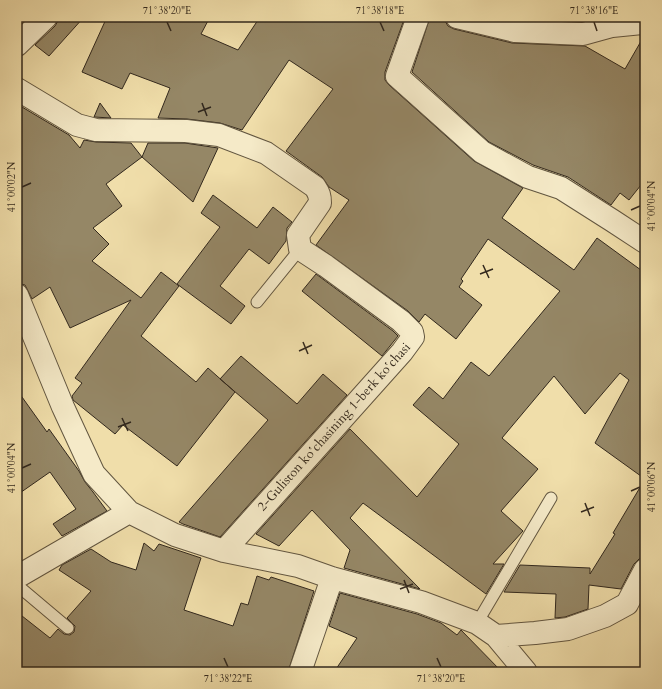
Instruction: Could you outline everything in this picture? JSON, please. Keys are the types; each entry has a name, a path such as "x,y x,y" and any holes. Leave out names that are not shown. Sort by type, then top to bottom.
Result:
{"street":[{"path":"17,45 46,17"},
{"path":"418,17 397,76 482,152 528,177 561,188 645,242"},
{"path":"457,17 516,31 582,34 612,26 645,24"},
{"path":"17,89 76,125 96,130 186,131 219,135 266,153 315,187 319,192 320,203 298,235 300,248"},
{"name":"2-Guliston koʻchasining 1-berk koʻchasi","path":"224,551 402,352 413,337 412,332 401,321 300,248"},
{"path":"17,295 63,407 94,474 129,512 175,535 224,551 298,566 332,578 421,602 477,623 496,636 526,672"},
{"path":"17,577 129,512"},
{"path":"496,636 535,634 568,629 636,605 645,570"},
{"path":"300,672 332,578"}],"lane":[{"path":"256,302 300,248"},
{"path":"477,623 551,498"},
{"path":"17,585 68,628"}],"building":[{"path":"58,17 84,17 49,56 35,45 55,26 58,21"},
{"path":"107,17 210,17 201,34 238,50 260,17 405,17 385,72 385,80 474,161 523,188 502,218 574,270 597,238 645,273 645,479 595,443 629,380 620,373 585,414 554,376 502,438 538,469 501,511 523,531 493,564 504,564 486,594 363,503 350,518 420,589 344,568 350,550 312,510 279,546 256,534 350,429 417,497 459,444 413,405 429,387 443,399 471,362 489,376 560,291 488,239 461,279 463,281 459,287 482,305 456,339 425,314 419,322 408,311 316,245 349,200 329,187 322,177 286,151 333,89 289,60 242,130 220,123 187,119 158,118 170,88 130,73 122,89 82,72"},
{"path":"430,17 445,17 445,21 448,26 454,29 512,43 585,46 625,69 645,36 645,180 629,200 620,193 611,205 568,177 533,165 489,142 412,72"},
{"path":"510,17 598,17 582,21 517,19"},
{"path":"100,103 111,118 94,117"},
{"path":"17,104 69,135 80,148 84,140 96,142 131,143 142,157 106,184 122,206 93,228 109,244 92,261 141,298 161,272 179,286 141,336 196,382 208,368 235,392 177,466 123,425 115,434 73,400 72,396 82,383 75,378 131,300 70,328 50,287 32,299 25,285 17,283"},
{"path":"148,143 185,143 218,148 193,202 142,157"},
{"path":"213,195 257,228 273,207 292,222 287,228 286,241 269,264 249,249 220,286 245,306 231,324 177,284 220,227 201,213"},
{"path":"316,274 398,336 382,356 302,291"},
{"path":"241,356 297,404 323,374 347,395 220,537 179,522 268,420 220,379"},
{"path":"17,390 47,432 49,429 79,471 85,482 107,511 62,536 53,524 76,509 50,472 17,495"},
{"path":"645,479 645,558 639,559 634,564 621,589 589,585 588,609 565,617 555,618 556,594 504,592 520,565 590,568 590,574 615,534 613,533"},
{"path":"144,543 154,551 159,544 201,558 184,610 233,626 241,603 248,605 257,576 269,580 271,577 314,591 288,672 17,672 17,612 50,638 58,629 64,634 70,635 74,632 75,626 67,618 91,591 59,570 62,565 91,549 111,562 136,570"},
{"path":"340,593 417,614 441,623 457,635 461,630 502,672 334,672 357,638 329,626"}]}
